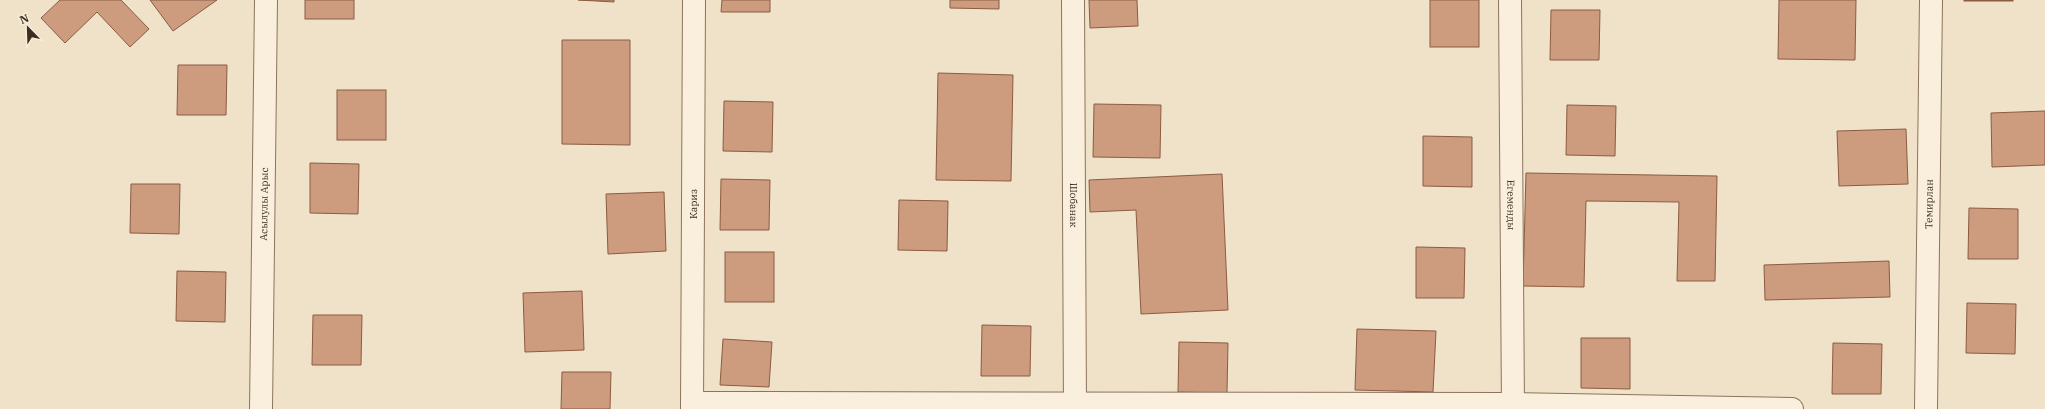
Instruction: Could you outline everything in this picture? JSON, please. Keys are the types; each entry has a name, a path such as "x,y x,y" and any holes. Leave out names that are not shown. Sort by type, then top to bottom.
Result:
{"street":[{"name":"Асылулы Арыс","path":"261,409 266,0"},
{"name":"Кариз","path":"692,406 694,0"},
{"name":"Шобанак","path":"1073,0 1075,406"},
{"name":"Егеменды","path":"1510,0 1514,407"},
{"name":"Темирлан","path":"1926,409 1931,0"},
{"path":"692,406 1514,407 1792,409"}],"building":[{"path":"60,0 121,0 149,29 130,47 97,12 65,43 41,18"},
{"path":"150,0 217,0 173,31"},
{"path":"305,0 354,0 354,19 305,19"},
{"path":"578,0 614,0 614,2"},
{"path":"722,0 770,0 770,12 721,12"},
{"path":"950,0 999,0 999,9 950,8"},
{"path":"1089,0 1137,0 1138,26 1090,28"},
{"path":"1430,0 1479,0 1479,47 1430,47"},
{"path":"1779,0 1856,0 1855,60 1778,59"},
{"path":"2013,0 2013,1 1964,1"},
{"path":"1551,10 1600,10 1599,60 1550,60"},
{"path":"562,40 630,40 630,145 562,144"},
{"path":"178,65 227,65 226,115 177,115"},
{"path":"938,73 1013,75 1011,181 936,180"},
{"path":"337,90 386,90 386,140 337,140"},
{"path":"724,101 773,102 772,152 723,151"},
{"path":"1094,104 1161,105 1160,158 1093,157"},
{"path":"1567,105 1616,106 1615,156 1566,155"},
{"path":"2045,111 2045,165 1992,167 1991,113"},
{"path":"1906,129 1908,184 1839,186 1837,131"},
{"path":"1423,136 1472,137 1472,187 1423,186"},
{"path":"310,163 359,164 358,214 310,213"},
{"path":"1526,173 1717,176 1715,281 1677,281 1679,202 1586,201 1584,287 1523,286"},
{"path":"1222,174 1228,310 1141,314 1136,210 1090,212 1089,180"},
{"path":"721,179 770,180 769,230 720,230"},
{"path":"131,184 180,184 179,234 130,233"},
{"path":"664,192 666,251 608,254 606,194"},
{"path":"899,200 948,201 947,251 898,250"},
{"path":"1969,208 2018,209 2018,259 1968,259"},
{"path":"1416,247 1465,248 1464,298 1416,298"},
{"path":"725,252 774,252 774,302 725,302"},
{"path":"1889,261 1890,297 1765,300 1764,265"},
{"path":"177,271 226,272 225,322 176,321"},
{"path":"582,291 584,350 525,352 523,293"},
{"path":"1967,303 2016,304 2015,354 1966,353"},
{"path":"313,315 362,315 361,365 312,365"},
{"path":"982,325 1031,326 1030,376 981,376"},
{"path":"1357,329 1436,331 1433,392 1355,390"},
{"path":"1581,338 1630,338 1630,389 1581,388"},
{"path":"723,339 772,342 769,387 720,385"},
{"path":"1179,342 1228,343 1227,393 1178,392"},
{"path":"1833,343 1882,344 1881,394 1832,394"},
{"path":"562,372 611,372 610,409 561,409"}]}
